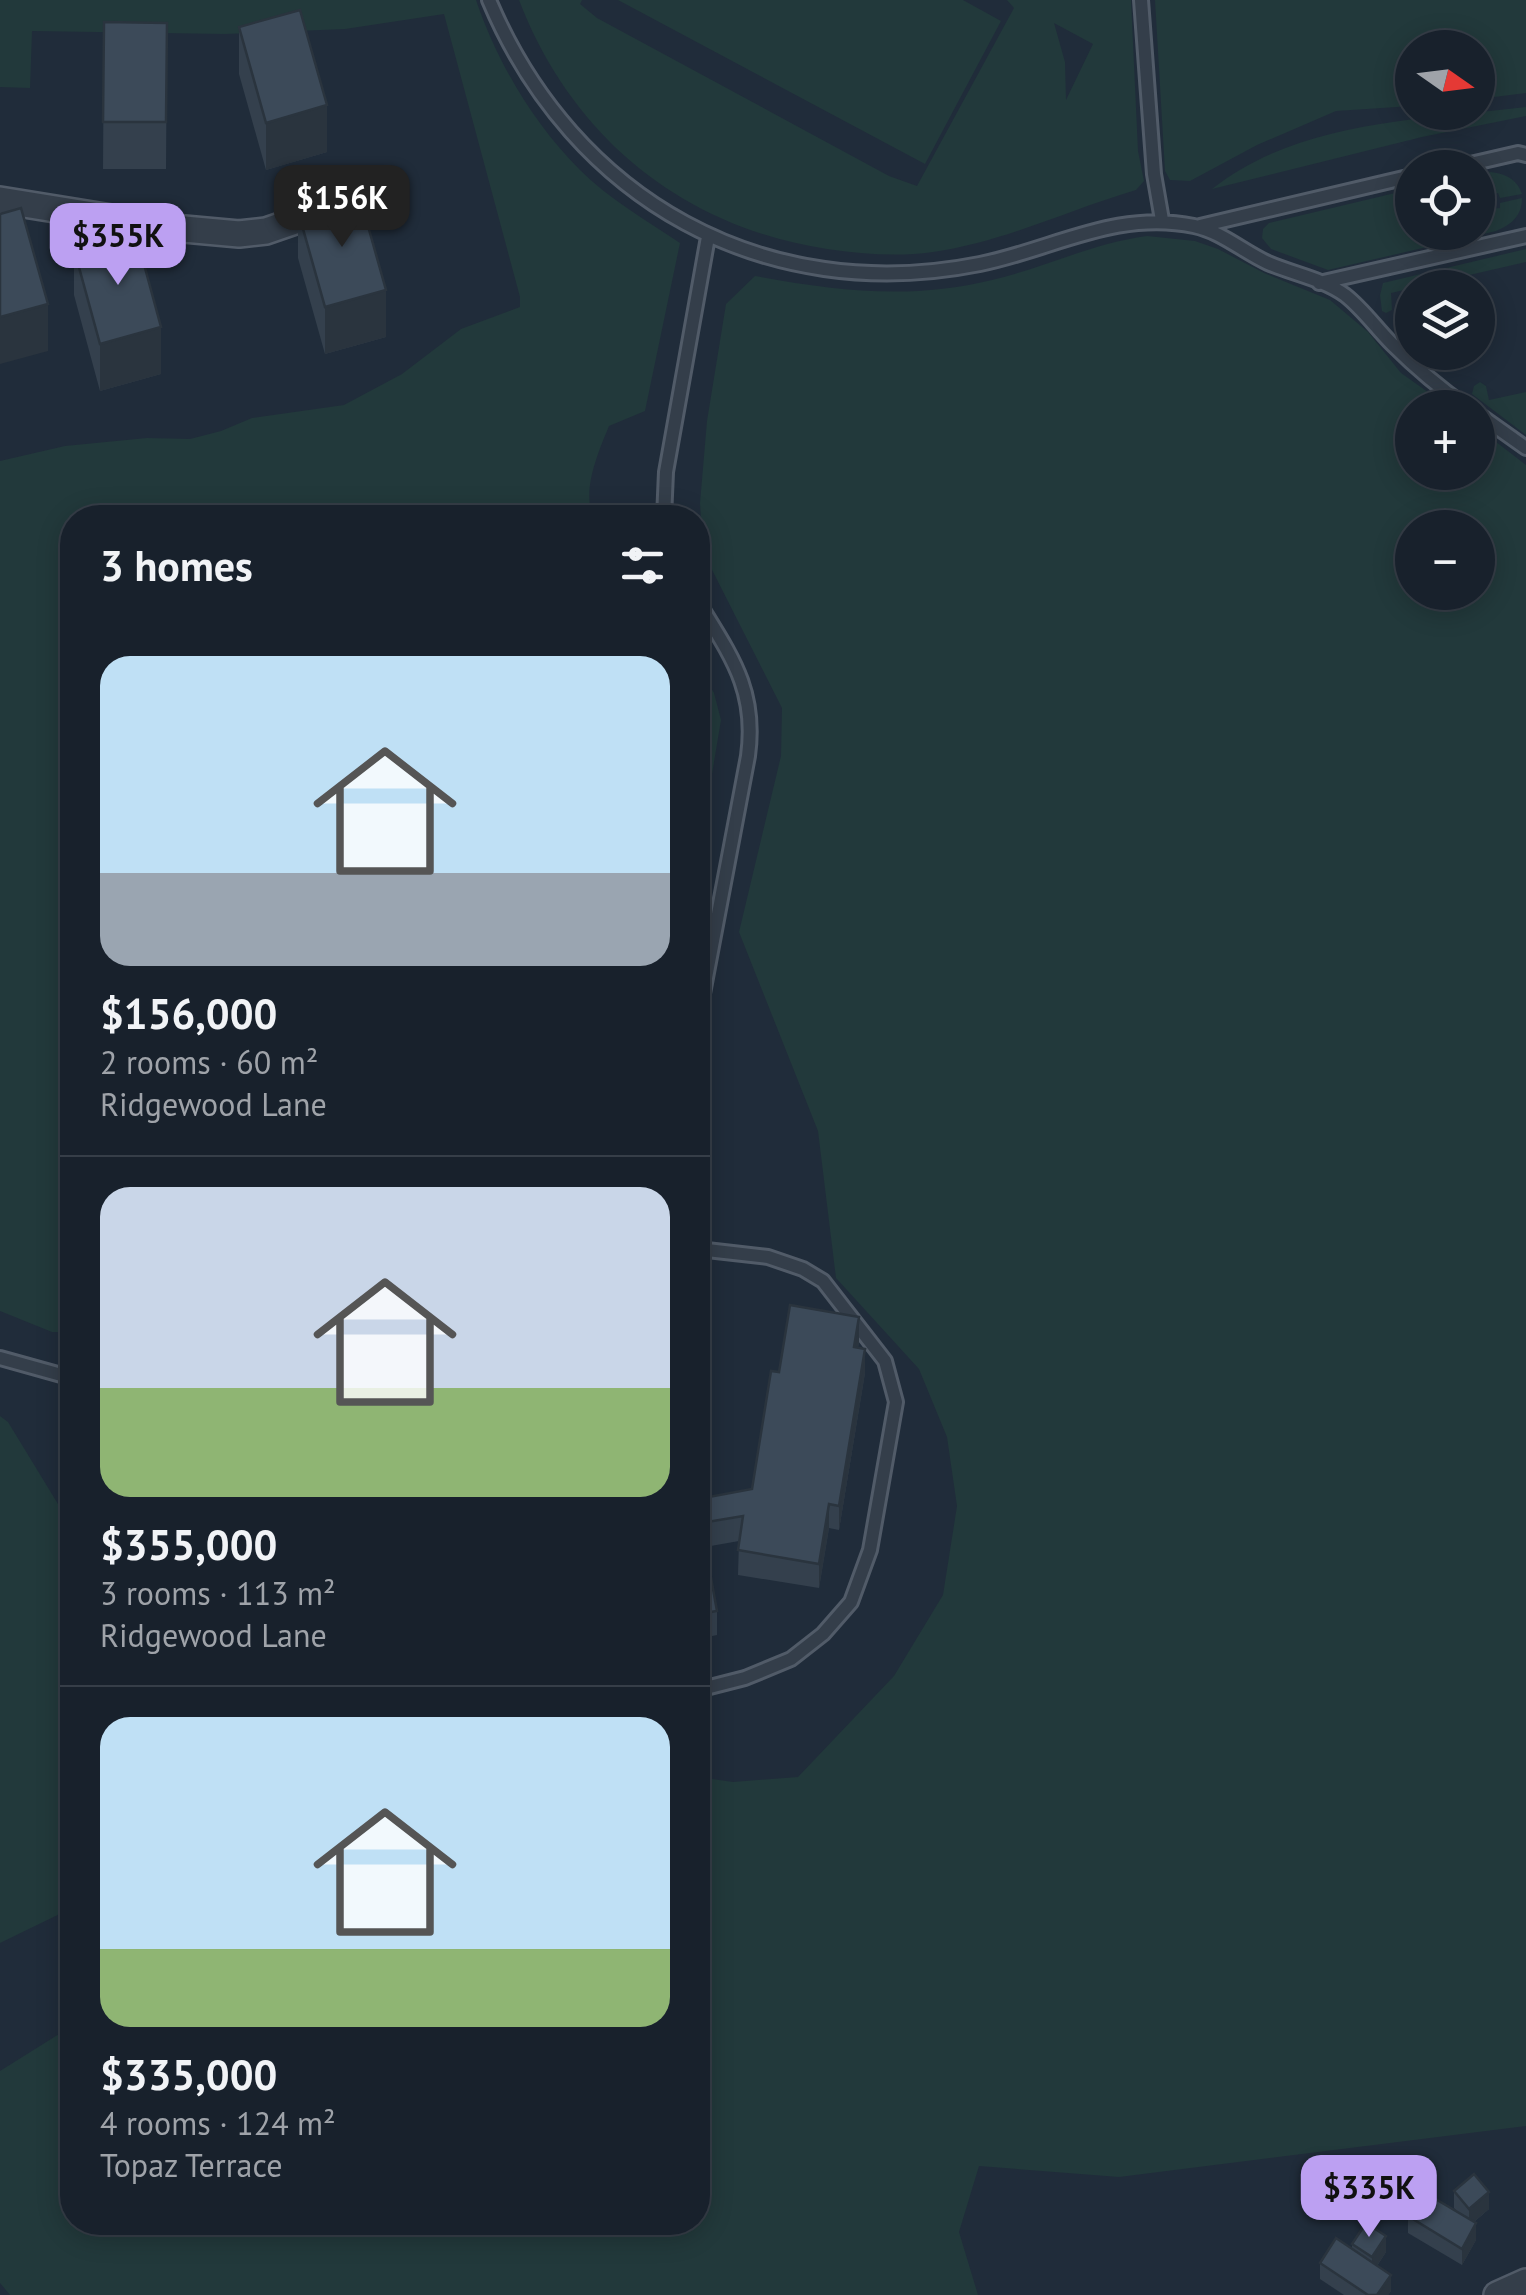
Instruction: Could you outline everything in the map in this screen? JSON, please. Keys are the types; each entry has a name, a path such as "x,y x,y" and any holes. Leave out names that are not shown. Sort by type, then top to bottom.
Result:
{"street":[{"path":"0,200 173,228 240,234 280,226 386,189"},
{"path":"1498,2295 1526,2282"}],"lane":[{"path":"488,0 523,68 582,144 638,196 708,237 778,260 898,273 982,264 1095,228 1135,221 1162,220 1198,227 1220,234 1265,262 1343,294 1444,390"},
{"path":"1140,0 1154,174 1162,220"},
{"path":"1495,158 1526,155"},
{"path":"1198,227 1395,180"},
{"path":"1320,282 1526,236"},
{"path":"665,505 666,472 708,237"},
{"path":"1495,426 1526,448"},
{"path":"710,622 741,674 751,723 710,957"},
{"path":"710,1250 768,1257 823,1281 885,1361 896,1402 870,1550 850,1602 823,1634 792,1659 710,1687"},
{"path":"0,1358 60,1375"}],"green space":[{"path":"0,0 476,0 518,91 563,152 603,190 680,243 645,411 609,426 590,483 590,505 60,505 60,1332 0,1311 0,461 65,446 147,438 190,439 252,418 344,405 402,374 461,329 520,307 520,297 444,14 345,29 225,34 32,31 30,88 0,87"},
{"path":"519,0 582,0 580,4 597,18 889,176 917,186 1014,8 1007,0 1131,0 1138,151 1144,181 1136,190 1011,233 933,252 853,252 774,238 725,220 638,167 601,133 541,49","holes":["1054,23 1093,44 1066,100 1065,62"]},
{"path":"618,0 963,0 1001,21 925,164"},
{"path":"1155,0 1526,0 1526,93 1495,97 1495,30 1395,30 1395,107 1336,111 1257,145 1190,181 1170,180 1165,171"},
{"path":"1526,107 1526,116 1495,122 1495,110"},
{"path":"1395,121 1395,130 1457,130 1212,189 1246,166 1283,149"},
{"path":"1495,173 1510,178 1522,194 1500,198 1495,194"},
{"path":"1395,193 1395,250 1414,250 1328,270 1271,249 1262,238 1269,223"},
{"path":"1522,198 1515,219 1496,231 1495,209 1500,208 1500,203"},
{"path":"1147,236 1195,241 1218,249 1330,300 1368,332 1395,370 1425,390 1395,390 1395,490 1495,490 1495,441 1526,465 1526,2126 1119,2177 979,2166 959,2232 978,2295 10,2295 0,2283 0,2071 60,2034 60,2235 710,2235 710,1779 733,1782 798,1777 894,1676 943,1595 957,1506 947,1437 919,1369 836,1278 818,1131 739,932 781,756 782,708 710,566 710,505 700,505 707,421 726,304 755,276 844,289 903,291 962,286"},
{"path":"1526,249 1526,262 1491,270 1438,270"},
{"path":"1395,280 1392,310 1386,313 1382,311 1380,295 1383,283"},
{"path":"1480,382 1487,390 1473,390"},
{"path":"1526,392 1526,435 1495,411 1495,399"},
{"path":"710,686 721,720 710,786"},
{"path":"0,1416 8,1422 60,1507 60,1914 0,1943"}],"building":[{"path":"300,10 327,105 266,123 239,27"},
{"path":"104,22 167,23 166,122 103,122"},
{"path":"359,194 386,290 325,307 298,211"},
{"path":"21,208 48,304 0,317 0,214"},
{"path":"135,231 161,327 100,344 74,249"},
{"path":"790,1305 859,1317 854,1347 865,1349 839,1506 829,1504 819,1564 738,1550 743,1516 710,1522 710,1497 752,1489 771,1371 779,1372"},
{"path":"710,1572 717,1611 710,1612"},
{"path":"1474,2174 1489,2192 1469,2209 1454,2191"},
{"path":"1422,2191 1476,2223 1462,2249 1408,2216"},
{"path":"1366,2223 1386,2236 1372,2257 1352,2244"},
{"path":"1336,2238 1391,2275 1377,2295 1368,2295 1320,2263"}]}
